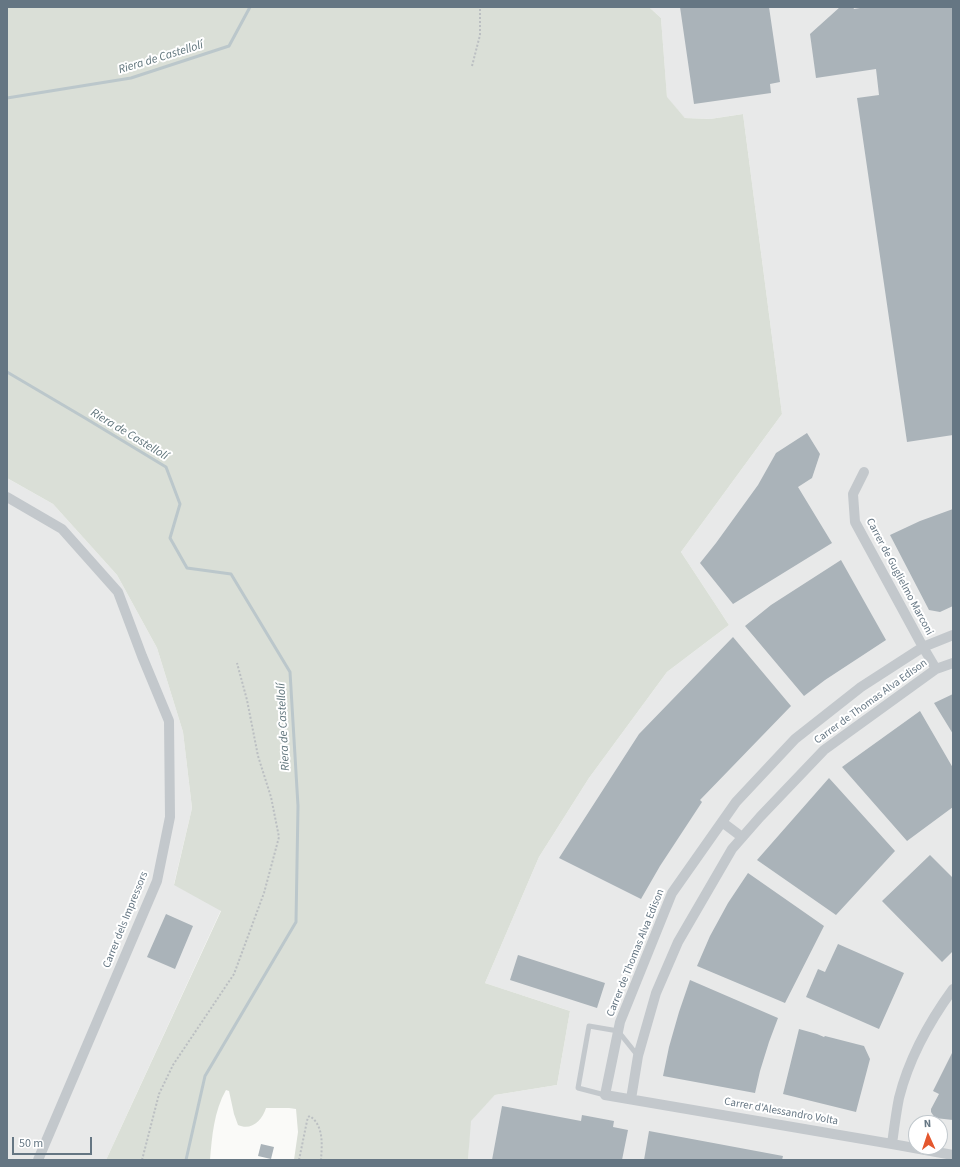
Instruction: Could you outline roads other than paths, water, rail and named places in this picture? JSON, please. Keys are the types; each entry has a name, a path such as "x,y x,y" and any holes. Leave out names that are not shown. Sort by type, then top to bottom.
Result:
{"street":[{"name":"Carrer de Guglielmo Marconi","path":"864,472 853,494 856,522 936,669"},
{"name":"Carrer dels Impressors","path":"7,497 62,529 118,592 142,656 169,721 170,817 157,881 38,1160"},
{"name":"Carrer de Thomas Alva Edison","path":"605,1095 620,1022 672,893 736,802 795,739 861,687 923,646 953,635"},
{"name":"Carrer de Thomas Alva Edison","path":"631,1099 638,1056 656,993 678,942 732,849 760,817 824,750 936,669 953,663"},
{"path":"722,822 742,837"},
{"path":"892,1144 900,1098 912,1059 930,1023 953,989"},
{"name":"Carrer d'Alessandro Volta","path":"605,1095 953,1155"}],"lane":[{"path":"605,1095 578,1088 589,1026 618,1031 638,1056"}],"waterway":[{"name":"Riera de Castellolí","path":"7,98 131,78 229,46 250,7"},
{"name":"Riera de Castellolí","path":"7,372 166,467 180,504 170,538 187,568 231,574 290,672 298,806 296,922 205,1076 186,1160"}]}
